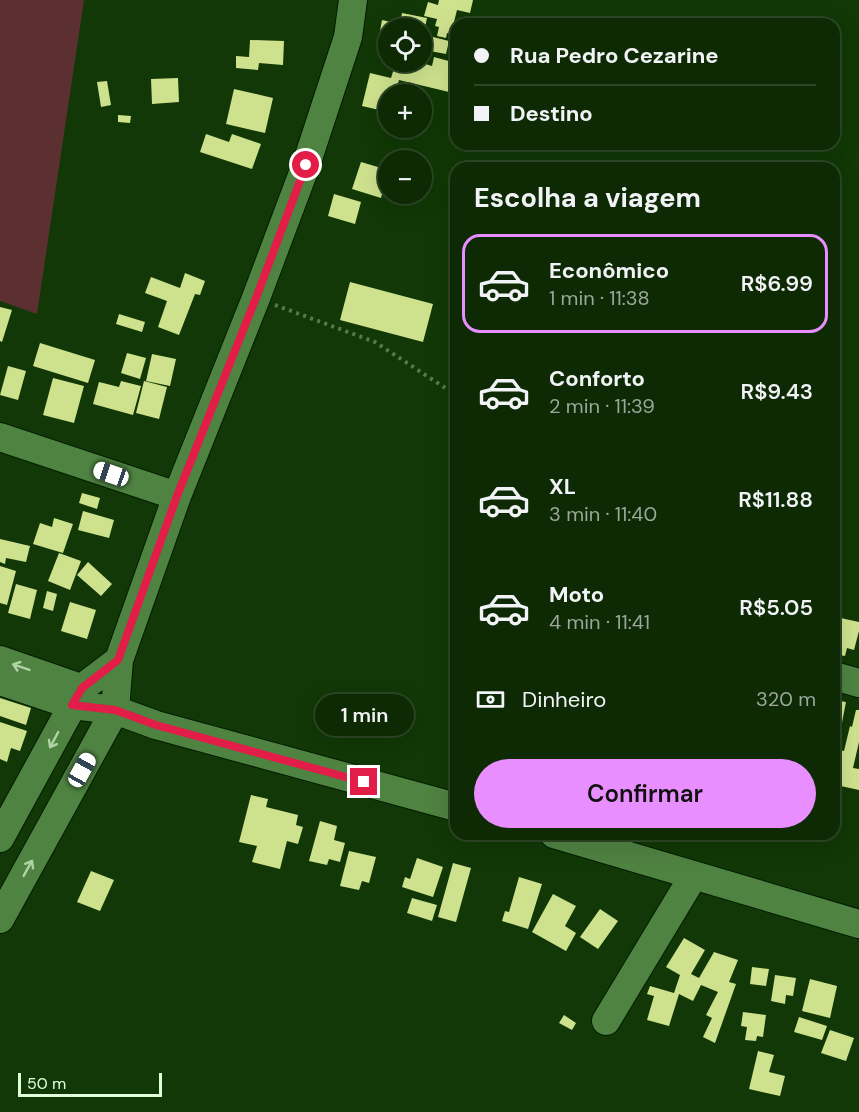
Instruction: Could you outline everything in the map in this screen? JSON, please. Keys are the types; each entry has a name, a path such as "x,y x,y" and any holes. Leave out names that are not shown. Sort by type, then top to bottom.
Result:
{"street":[{"path":"0,919 115,710 118,660 177,496 306,165 348,37 353,0"},
{"path":"0,437 177,496"},
{"path":"0,660 77,697 156,725 450,805"},
{"path":"0,838 77,697 118,660"},
{"path":"840,678 859,683"},
{"path":"0,681 77,697"},
{"path":"14,813 49,830"},
{"path":"575,840 859,924"},
{"path":"606,1022 694,875"}],"path":[{"path":"256,298 375,342 450,391"}],"shaded area":[{"path":"0,0 84,0 37,314 0,301"}],"building":[{"path":"439,0 473,0 470,13 457,10 455,18 450,18 450,34 447,33 446,38 437,36 439,27 435,26 437,19 424,16 428,2 438,5"},
{"path":"402,13 427,18 401,18"},
{"path":"433,37 449,41 446,54 432,51"},
{"path":"250,40 284,41 283,65 259,63 258,70 236,68 236,56 249,57"},
{"path":"434,57 450,61 449,92 432,88 432,84 416,84 399,80 398,84 378,84 378,110 362,106 370,73 391,78 393,72 432,72"},
{"path":"178,78 179,102 152,104 151,79"},
{"path":"107,81 111,105 101,107 97,82"},
{"path":"234,89 273,98 265,133 226,124"},
{"path":"118,115 131,116 130,123 118,122"},
{"path":"206,134 229,142 232,134 261,144 252,169 200,152"},
{"path":"361,162 378,167 378,197 352,189"},
{"path":"334,194 361,202 355,224 328,216"},
{"path":"185,273 205,281 200,295 195,294 179,335 158,327 167,301 145,293 151,277 180,288"},
{"path":"350,282 433,304 423,342 340,320"},
{"path":"0,307 12,310 2,342 0,341"},
{"path":"119,314 145,322 142,332 116,324"},
{"path":"40,343 95,360 88,383 33,366"},
{"path":"127,353 146,358 140,379 121,373"},
{"path":"152,354 176,359 170,386 146,381"},
{"path":"8,366 26,371 18,400 0,395"},
{"path":"53,378 84,386 74,423 43,415"},
{"path":"121,381 141,386 133,415 93,404 99,382 119,387"},
{"path":"144,381 167,387 159,419 136,413"},
{"path":"82,493 100,498 97,509 79,503"},
{"path":"83,511 114,520 109,538 78,530"},
{"path":"54,518 73,524 63,553 33,544 40,523 52,527"},
{"path":"0,539 30,546 26,562 6,558 5,564 0,562"},
{"path":"59,553 81,561 70,590 48,581"},
{"path":"88,562 112,584 101,596 77,575"},
{"path":"0,566 16,571 7,605 0,603"},
{"path":"16,584 37,590 30,619 8,613"},
{"path":"47,591 57,594 53,611 43,608"},
{"path":"70,602 96,610 87,639 61,631"},
{"path":"840,618 859,622 854,650 847,648 845,656 840,655"},
{"path":"0,698 31,708 26,725 0,716"},
{"path":"840,701 846,702 840,733"},
{"path":"856,710 859,710 859,742 853,768 859,769 859,790 840,786 840,750 844,751 850,726 852,727"},
{"path":"0,722 27,731 20,751 11,748 7,762 0,759"},
{"path":"251,795 268,799 266,807 298,815 296,825 303,827 298,844 287,841 280,869 252,862 257,846 239,842"},
{"path":"320,821 337,826 334,840 345,843 340,862 329,859 327,865 309,861"},
{"path":"349,851 376,857 369,883 362,881 359,890 340,886"},
{"path":"417,858 443,867 433,897 402,887 405,877 410,879"},
{"path":"453,863 471,868 456,922 438,917"},
{"path":"91,871 114,880 100,911 77,902"},
{"path":"519,877 542,884 528,929 502,921 505,911 509,912"},
{"path":"553,894 576,906 565,926 576,933 566,951 532,932"},
{"path":"412,898 437,905 432,921 407,913"},
{"path":"600,909 618,921 598,949 580,937"},
{"path":"684,938 705,950 691,974 699,978 714,952 738,960 729,982 736,984 715,1043 703,1037 712,1018 706,1015 718,992 701,985 693,1001 679,994 669,1026 647,1020 654,996 647,994 650,986 674,993 680,975 666,967"},
{"path":"752,967 769,969 766,986 750,984"},
{"path":"775,975 796,978 793,996 786,995 785,1004 771,1001"},
{"path":"810,979 837,986 830,1018 802,1011"},
{"path":"743,1012 766,1015 763,1037 757,1036 756,1041 745,1040 747,1027 741,1026"},
{"path":"564,1015 576,1023 572,1030 559,1023"},
{"path":"799,1017 827,1026 822,1040 794,1032"},
{"path":"830,1030 854,1038 846,1061 821,1053"},
{"path":"758,1051 774,1055 769,1072 785,1076 780,1096 749,1089"}],"route":[{"path":"306,165 177,496 118,660 82,688 72,705 115,710 156,725 364,782"}]}
